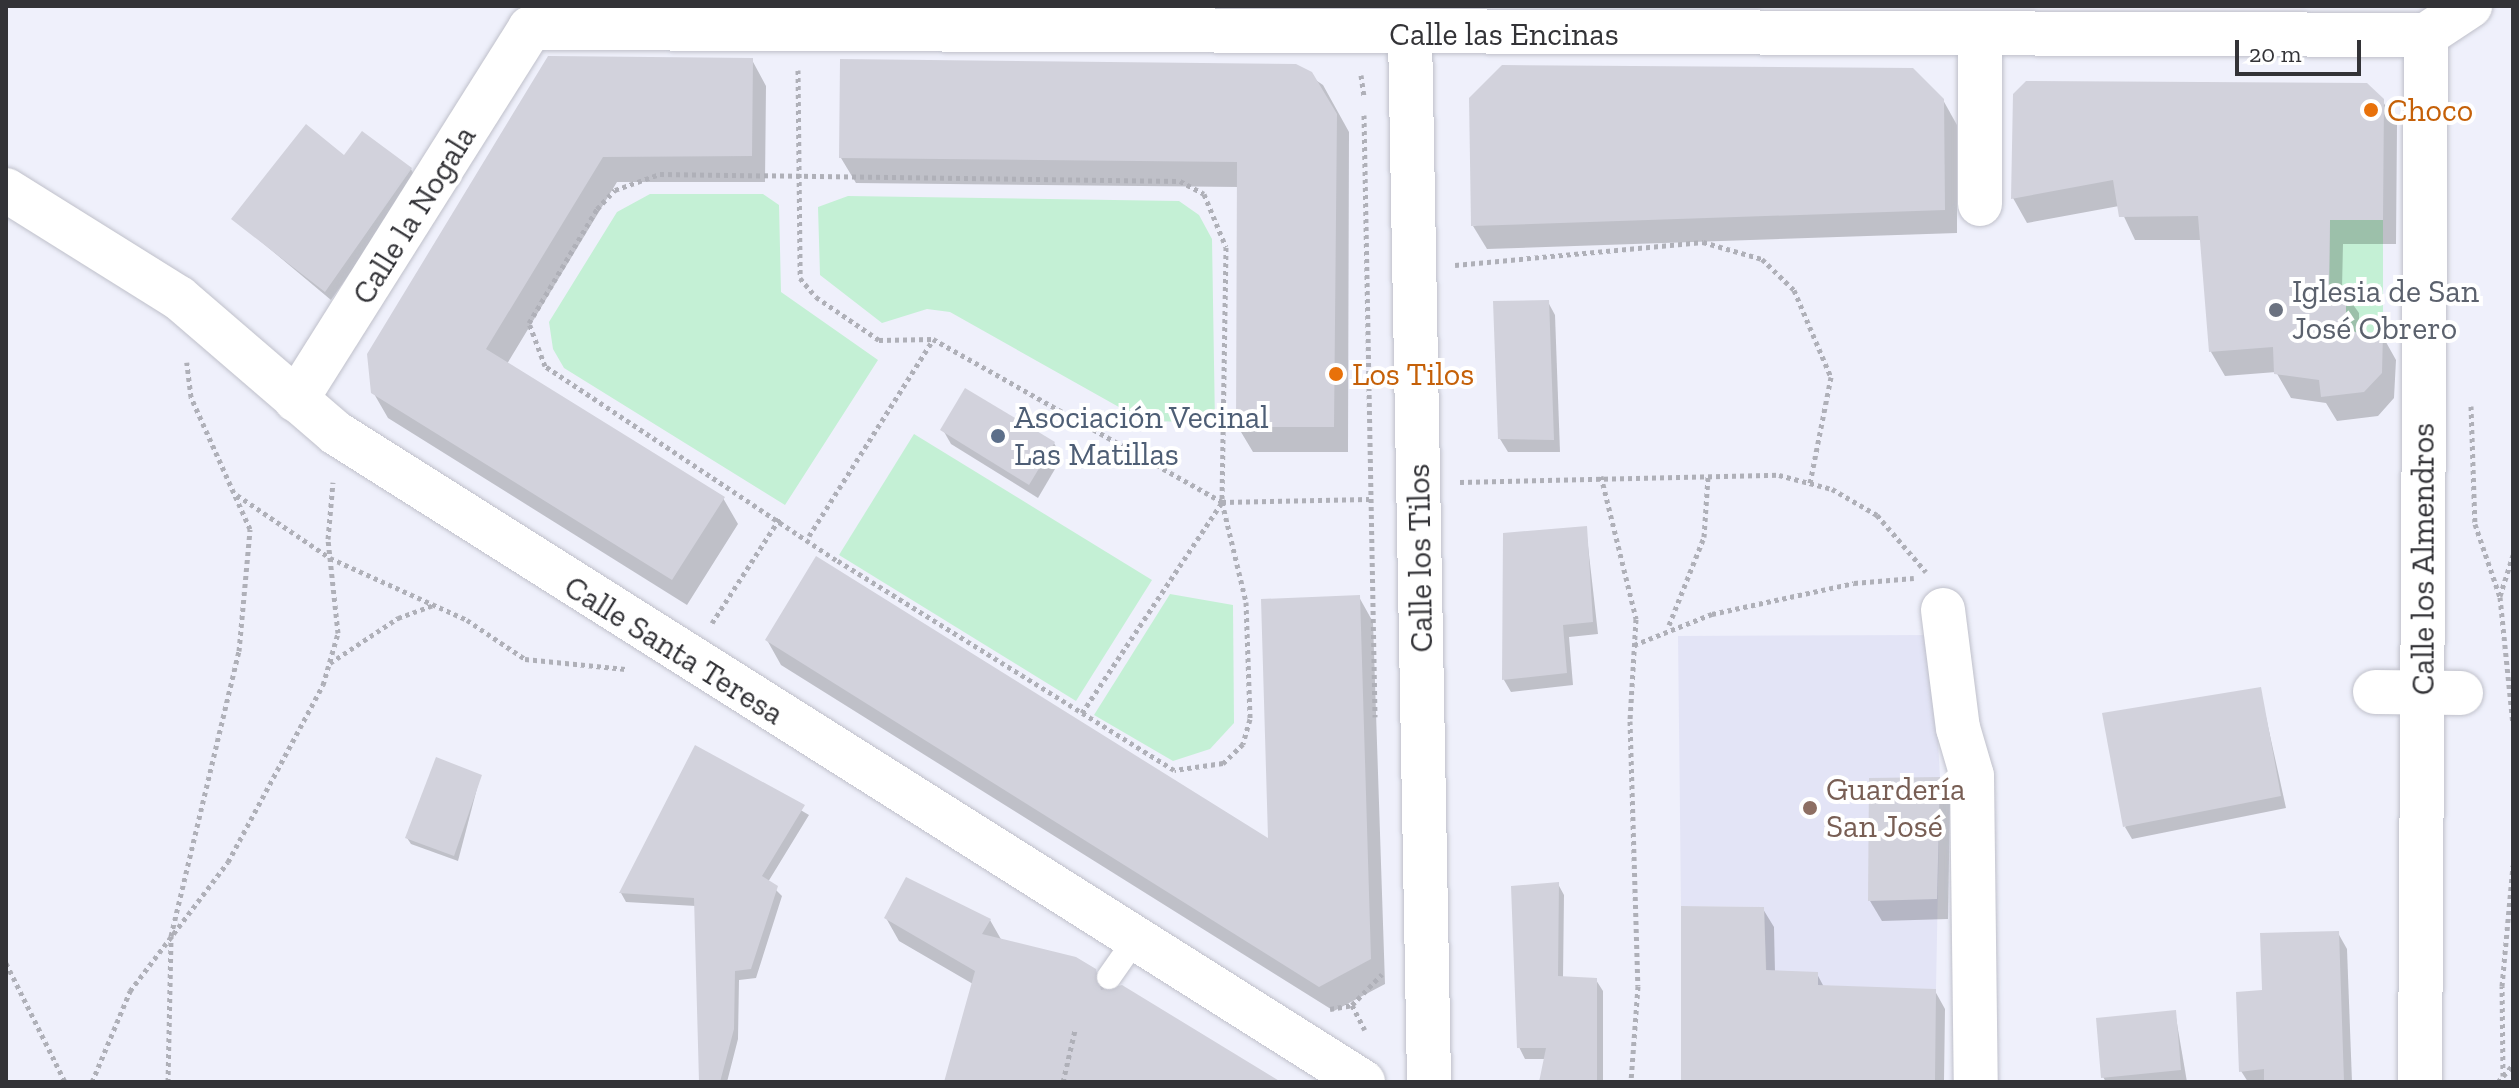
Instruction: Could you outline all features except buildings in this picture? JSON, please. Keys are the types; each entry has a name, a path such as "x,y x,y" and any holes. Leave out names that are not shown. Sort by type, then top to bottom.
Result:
{"street":[{"path":"2426,35 2470,6"},
{"name":"Calle las Encinas","path":"530,28 1925,20 1980,34 2426,35"},
{"name":"Calle los Tilos","path":"1390,24 1415,271 1429,1082"},
{"name":"Calle la Nogala","path":"296,400 530,28"},
{"path":"1980,34 1980,204"},
{"name":"Calle los Almendros","path":"2420,1082 2442,692 2426,35"},
{"name":"Calle Santa Teresa","path":"6,190 179,298 336,433 675,653 1137,937 1363,1082"},
{"path":"1936,593 1958,728 1972,776 1976,1082"},
{"path":"2375,692 2442,692"}],"lane":[{"path":"1109,977 1137,937"}],"path":[{"path":"798,52 800,278 879,340 933,339 1222,502 1369,499"},
{"path":"1364,85 1375,722"},
{"path":"660,174 1180,181 1204,194 1226,247 1222,502 1246,602 1250,719 1243,744 1223,763 1174,770 560,380 535,351 529,323 615,190 660,174"},
{"path":"1415,271 1703,242 1762,259 1794,290 1831,377 1810,483"},
{"path":"168,1082 171,936 239,651 250,529 237,494 191,397 179,298"},
{"path":"809,536 933,339"},
{"path":"2470,395 2475,524 2500,597 2513,722"},
{"path":"92,1082 130,991 228,862 329,664 338,633 330,558 336,433"},
{"path":"1419,484 1601,476 1779,475 1810,483 1877,515 1936,593"},
{"path":"1601,476 1636,619 1630,721 1638,986 1631,1082"},
{"path":"1669,626 1704,537 1708,476"},
{"path":"237,494 330,558 434,605 525,659 635,670 675,653"},
{"path":"1082,713 1222,502"},
{"path":"709,627 780,518"},
{"path":"2500,597 2513,555"},
{"path":"1633,645 1669,626 1854,583 1936,593"},
{"path":"329,664 398,618 434,605"},
{"path":"2503,1076 2502,986 2513,865"},
{"path":"1320,1006 1352,1005 1382,978 1382,962"},
{"path":"6,963 65,1082"},
{"path":"1063,1082 1075,1030"},
{"path":"2498,1082 2513,1065"}],"shaded area":[{"name":"Guardería San José","path":"1932,635 1940,777 1936,989 1767,986 1764,907 1681,906 1678,636"}],"green space":[{"path":"650,194 763,194 779,205 781,292 878,360 785,505 564,368 553,349 549,322 617,212"},
{"path":"848,196 1179,201 1199,215 1212,239 1215,424 1142,420 950,312 927,309 882,323 820,275 818,207"},
{"path":"2330,220 2383,220 2383,333 2346,332 2346,287 2329,288"},
{"path":"914,434 1152,580 1076,701 839,555"},
{"path":"1170,594 1233,605 1234,723 1210,749 1173,761 1094,715"}],"place":[{"name":"Choco","path":"2371,110"},
{"name":"Iglesia de San José Obrero","path":"2276,310"},
{"name":"Los Tilos","path":"1336,374"},
{"name":"Asociación Vecinal Las Matillas","path":"998,436"},
{"name":"Guardería San José","path":"1810,808"}]}
